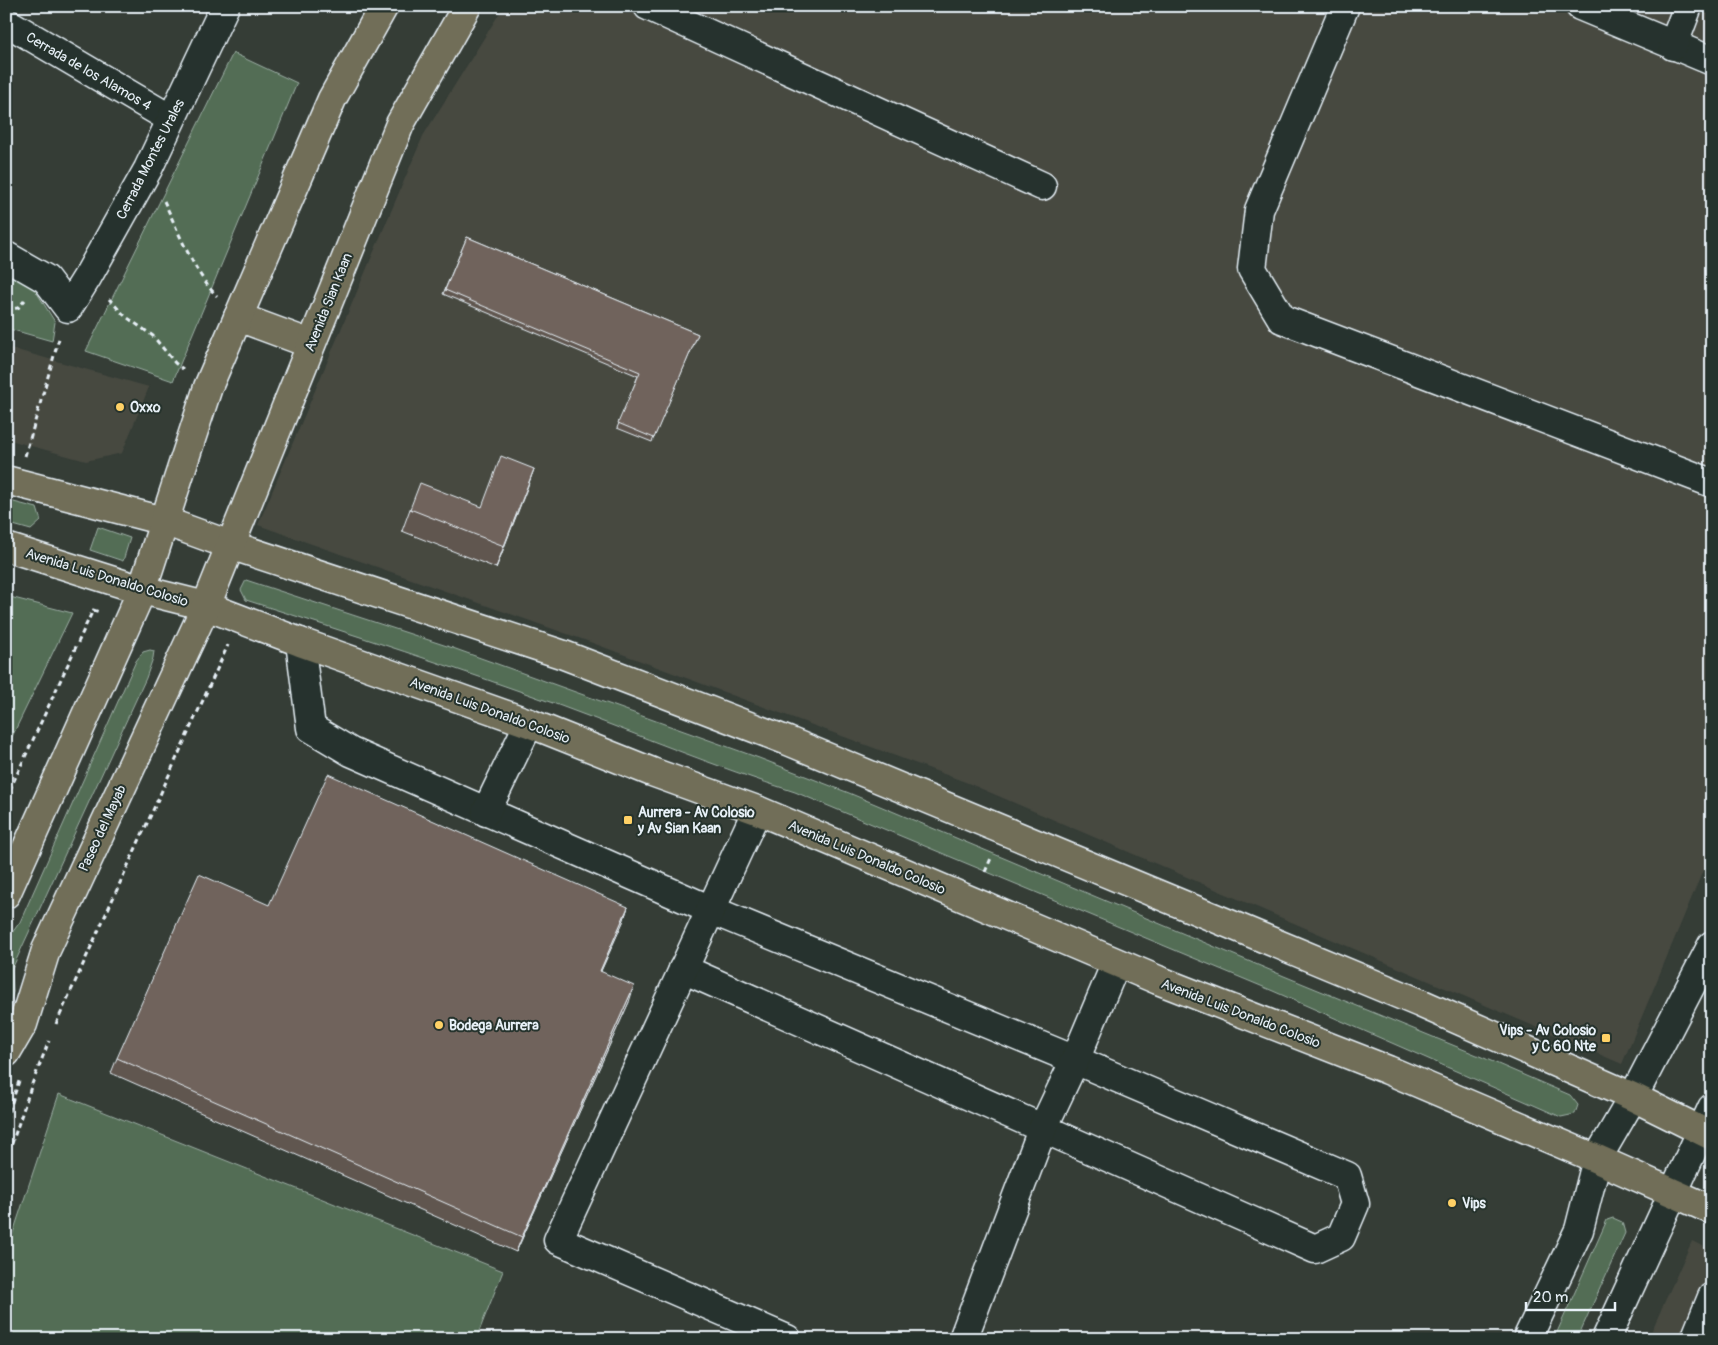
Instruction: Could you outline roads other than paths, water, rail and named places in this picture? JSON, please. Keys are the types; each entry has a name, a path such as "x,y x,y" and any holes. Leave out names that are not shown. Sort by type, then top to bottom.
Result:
{"main road":[{"path":"6,894 142,590 208,387 332,100 384,6"},
{"name":"Avenida Sian Kaan","path":"206,606 400,124 467,6"},
{"path":"238,317 310,344"},
{"path":"12,482 164,521 230,545 564,655 788,740 1420,1003 1633,1097 1708,1125"},
{"name":"Avenida Luis Donaldo Colosio","path":"6,547 142,590 206,606 300,642 529,723 652,772 757,810 1116,963 1388,1070 1712,1210"},
{"name":"Paseo del Mayab","path":"6,1053 23,1024 46,950 206,606"}],"street":[{"name":"Cerrada Montes Urales","path":"6,256 46,278 68,308 148,169 225,6"},
{"path":"648,6 1042,186"},
{"path":"1345,6 1260,210 1252,269 1282,320 1712,483"},
{"path":"1580,6 1712,62"},
{"path":"1673,46 1688,6"},
{"name":"Cerrada de los Alamos 4","path":"6,22 171,119"},
{"path":"300,642 311,728 351,752 711,910 1075,1060 1347,1176 1355,1204 1341,1237 1315,1249 683,970"},
{"path":"486,812 529,723"},
{"path":"757,810 558,1240 787,1339"},
{"path":"1527,1339 1579,1230 1597,1159 1633,1097 1712,945"},
{"path":"963,1339 1042,1130 1075,1060 1116,963"},
{"path":"1606,1339 1672,1192 1708,1125"},
{"path":"1695,1339 1712,1297"}],"place":[{"name":"Oxxo","path":"120,407"},
{"name":"Aurrera - Av Colosio y Av Sian Kaan","path":"628,820"},
{"name":"Bodega Aurrera","path":"439,1025"},
{"name":"Vips - Av Colosio y C 60 Nte","path":"1606,1038"},
{"name":"Vips","path":"1452,1203"}]}
